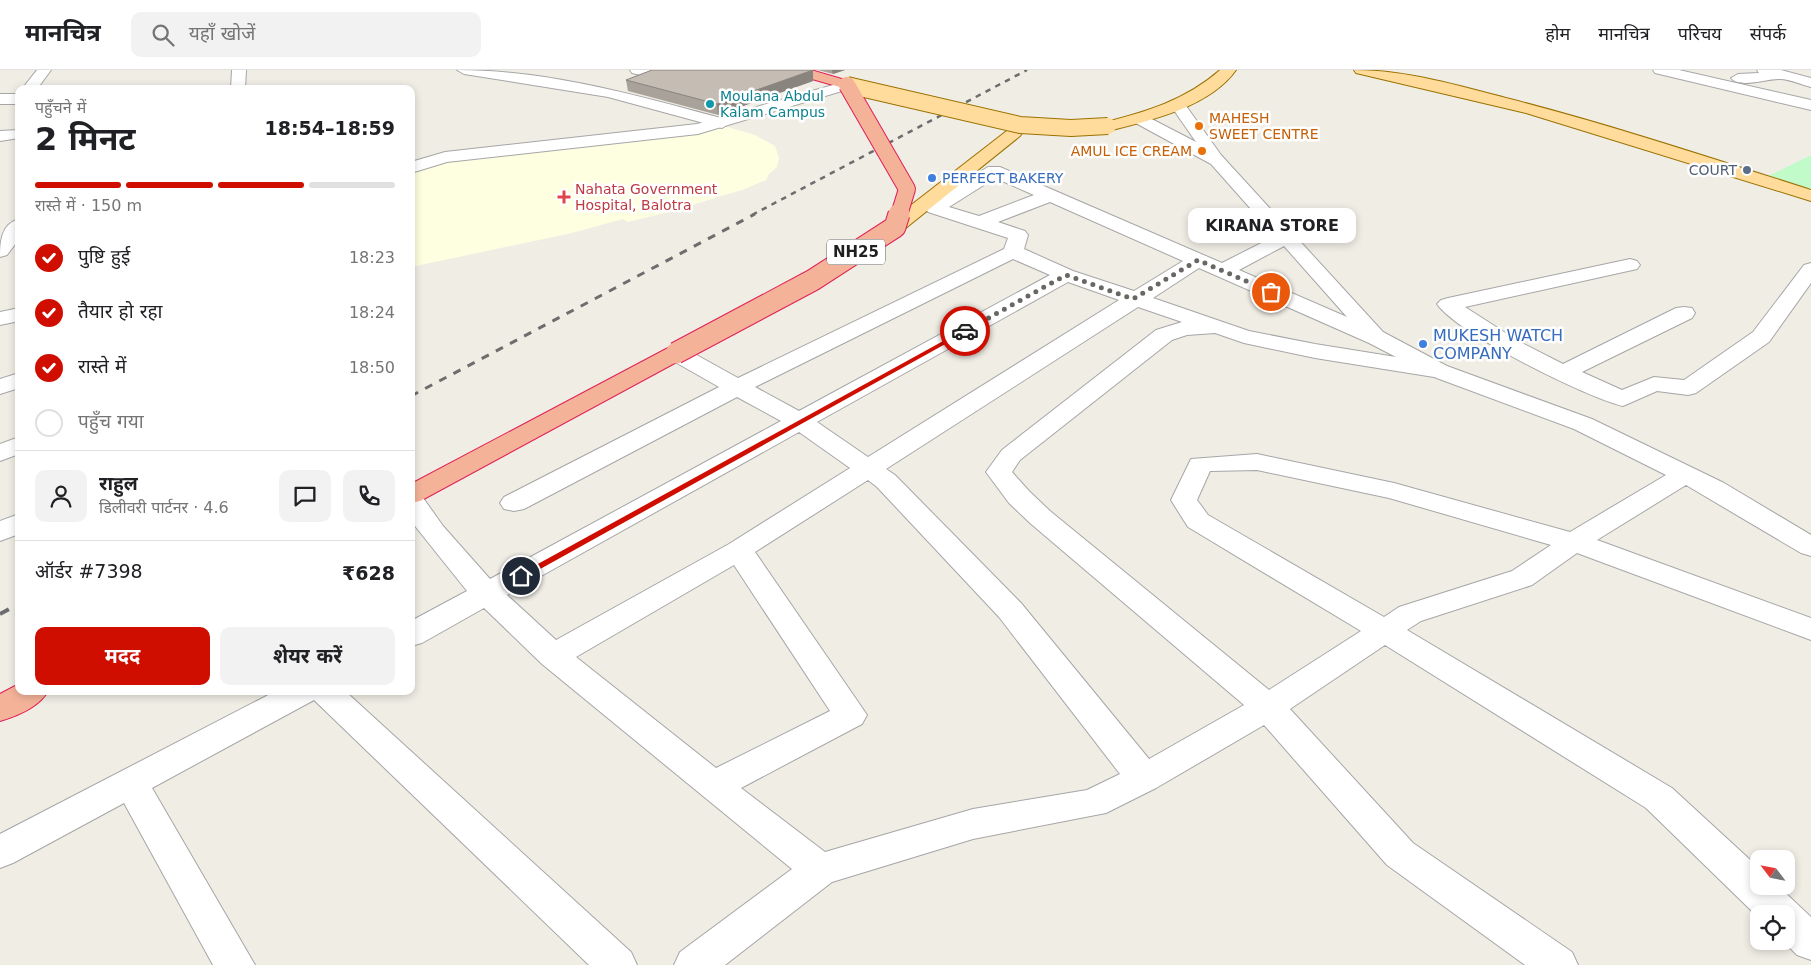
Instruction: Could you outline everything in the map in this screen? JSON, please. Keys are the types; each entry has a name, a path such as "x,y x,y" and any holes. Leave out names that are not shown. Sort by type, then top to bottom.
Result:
{"highway":[{"path":"796,70 847,85"},
{"name":"NH25","path":"415,493 813,280 895,226 907,189 847,85"},
{"path":"0,709 25,695"}],"main road":[{"path":"847,85 1020,125 1071,128 1108,126 1178,106 1213,86 1229,70"},
{"path":"1360,70 1417,80 1555,116 1811,196"},
{"path":"895,226 1014,133 1020,125"}],"street":[{"path":"32,85 44,70"},
{"path":"238,85 239,70"},
{"path":"464,70 609,93 722,123"},
{"path":"1660,70 1811,105"},
{"path":"1764,70 1785,72 1811,83"},
{"path":"609,93 644,78 648,71"},
{"path":"1677,73 1736,78 1770,77 1785,72"},
{"path":"415,167 445,157 698,129 847,85"},
{"path":"0,99 15,98"},
{"path":"1178,106 1217,160 1377,338"},
{"path":"1138,118 1217,160"},
{"path":"0,136 15,131"},
{"path":"514,504 739,386 1012,252 1018,235 934,208 994,171 1377,338 1439,372 1583,424 1686,474 1811,547"},
{"path":"980,223 1051,195"},
{"path":"0,224 15,222"},
{"path":"0,251 15,230"},
{"path":"1223,271 1287,237"},
{"path":"1012,252 1066,275 1244,336 1315,351 1439,372"},
{"path":"553,656 739,550 1133,299 1198,260"},
{"path":"1623,400 1527,357 1469,321 1448,304 1630,265"},
{"path":"1583,424 1654,383 1664,382 1688,388 1761,337 1811,269"},
{"path":"415,632 486,595 1066,275"},
{"path":"1562,373 1684,314"},
{"path":"0,319 15,315"},
{"path":"1221,328 1185,328 1164,335 1010,455 999,472 1019,498 1040,517 1268,707 1400,854 1558,965"},
{"path":"676,353 739,386 800,422 886,481 1010,610 1144,778"},
{"path":"0,387 15,381"},
{"path":"0,453 15,447"},
{"path":"1772,905 1659,798 1198,521 1184,500 1200,464 1257,462 1394,491 1574,542 1811,629"},
{"path":"694,965 820,870 973,824 1093,803 1144,778 1268,707 1410,614 1522,578 1574,542 1686,474"},
{"path":"415,507 433,535 486,595 553,656 820,870"},
{"path":"0,532 15,525"},
{"path":"713,786 850,715 739,550"},
{"path":"0,852 296,695"},
{"path":"328,695 617,965"},
{"path":"131,783 235,965"},
{"path":"1795,927 1811,942"}],"shaded area":[{"name":"Nahata Government Hospital, Balotra","path":"721,125 755,135 775,146 779,158 777,167 769,174 766,180 745,189 669,212 628,222 623,219 572,233 415,266 415,169 448,158"}],"green space":[{"path":"1811,155 1811,194 1764,178"}],"building":[{"name":"Moulana Abdul Kalam Campus","path":"652,70 813,70 717,104 626,80"}],"railway":[{"path":"752,215 1027,70"},
{"path":"415,394 755,214"},
{"path":"0,614 15,606"}],"way so far":[{"path":"965,331 1066,275 1133,299 1198,260 1271,292"}],"place":[{"name":"Moulana Abdul Kalam Campus","path":"710,104"},
{"name":"MAHESH SWEET CENTRE","path":"1199,126"},
{"name":"AMUL ICE CREAM","path":"1202,151"},
{"name":"COURT","path":"1747,170"},
{"name":"PERFECT BAKERY","path":"932,178"},
{"name":"Nahata Government Hospital, Balotra","path":"564,197"},
{"name":"KIRANA STORE","path":"1271,292"},
{"name":"MUKESH WATCH COMPANY","path":"1423,344"}],"route":[{"path":"521,576 965,331"}]}
